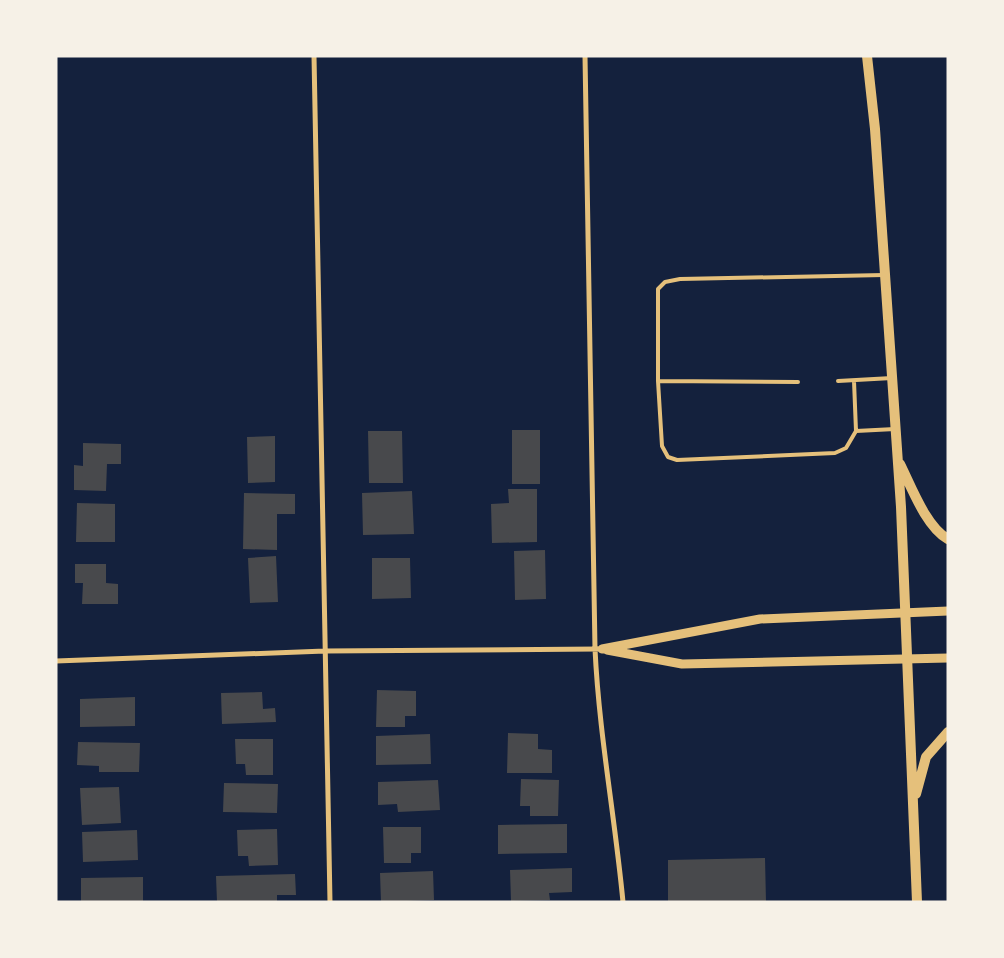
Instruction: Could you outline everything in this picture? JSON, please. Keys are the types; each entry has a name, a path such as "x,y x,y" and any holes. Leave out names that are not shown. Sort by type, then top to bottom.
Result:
{"main road":[{"path":"867,56 875,129 902,507 917,902"},
{"path":"897,458 930,520 940,535 948,539"},
{"path":"913,804 926,757 948,732"}],"street":[{"path":"314,56 330,902"},
{"path":"585,56 598,649 597,703 617,840 623,902"},
{"path":"56,661 325,651 598,649 760,619 948,611"},
{"path":"598,649 682,664 948,658"}],"lane":[{"path":"854,381 856,431 846,448 835,453 677,460 668,457 662,446 658,381 658,290 665,282 680,279 885,275"},
{"path":"838,381 892,378"},
{"path":"658,381 798,382"},
{"path":"856,431 895,429"}],"building":[{"path":"512,430 540,430 540,484 512,484"},
{"path":"368,431 402,431 403,483 369,483"},
{"path":"275,436 275,482 248,483 247,437"},
{"path":"83,443 121,444 121,464 107,464 106,491 74,490 74,465 83,466"},
{"path":"508,489 537,489 537,542 492,543 491,504 509,503"},
{"path":"412,491 414,534 363,535 362,493"},
{"path":"244,493 295,494 295,514 277,514 277,550 243,549"},
{"path":"77,503 115,504 115,542 76,542"},
{"path":"545,550 546,599 515,600 514,551"},
{"path":"276,556 278,602 250,603 248,558"},
{"path":"372,558 410,558 411,598 372,599"},
{"path":"75,564 106,564 106,583 118,584 118,604 82,604 83,583 75,583"},
{"path":"377,690 416,691 416,716 405,716 405,727 376,727"},
{"path":"262,692 263,709 275,708 276,722 222,724 221,693"},
{"path":"135,697 135,726 80,727 80,699"},
{"path":"508,733 538,734 538,749 552,750 552,773 507,773"},
{"path":"430,734 431,764 376,765 376,736"},
{"path":"235,739 273,739 273,775 246,775 245,764 236,764"},
{"path":"78,742 140,743 139,772 99,772 99,766 77,765"},
{"path":"521,779 559,780 558,816 530,816 530,806 520,806"},
{"path":"438,780 440,810 398,812 397,804 378,805 378,782"},
{"path":"224,783 278,784 277,813 223,812"},
{"path":"119,787 121,823 82,825 80,788"},
{"path":"567,824 567,853 498,854 498,825"},
{"path":"383,827 421,827 421,853 411,853 411,863 384,863"},
{"path":"277,829 278,865 249,866 248,856 238,856 237,830"},
{"path":"137,830 138,860 83,862 82,832"},
{"path":"765,858 766,902 668,902 668,860"},
{"path":"572,868 572,892 549,893 550,900 511,901 510,870"},
{"path":"433,871 434,900 381,902 380,873"},
{"path":"295,874 296,895 277,895 277,902 217,902 216,876"},
{"path":"143,877 143,902 81,902 81,878"}]}
